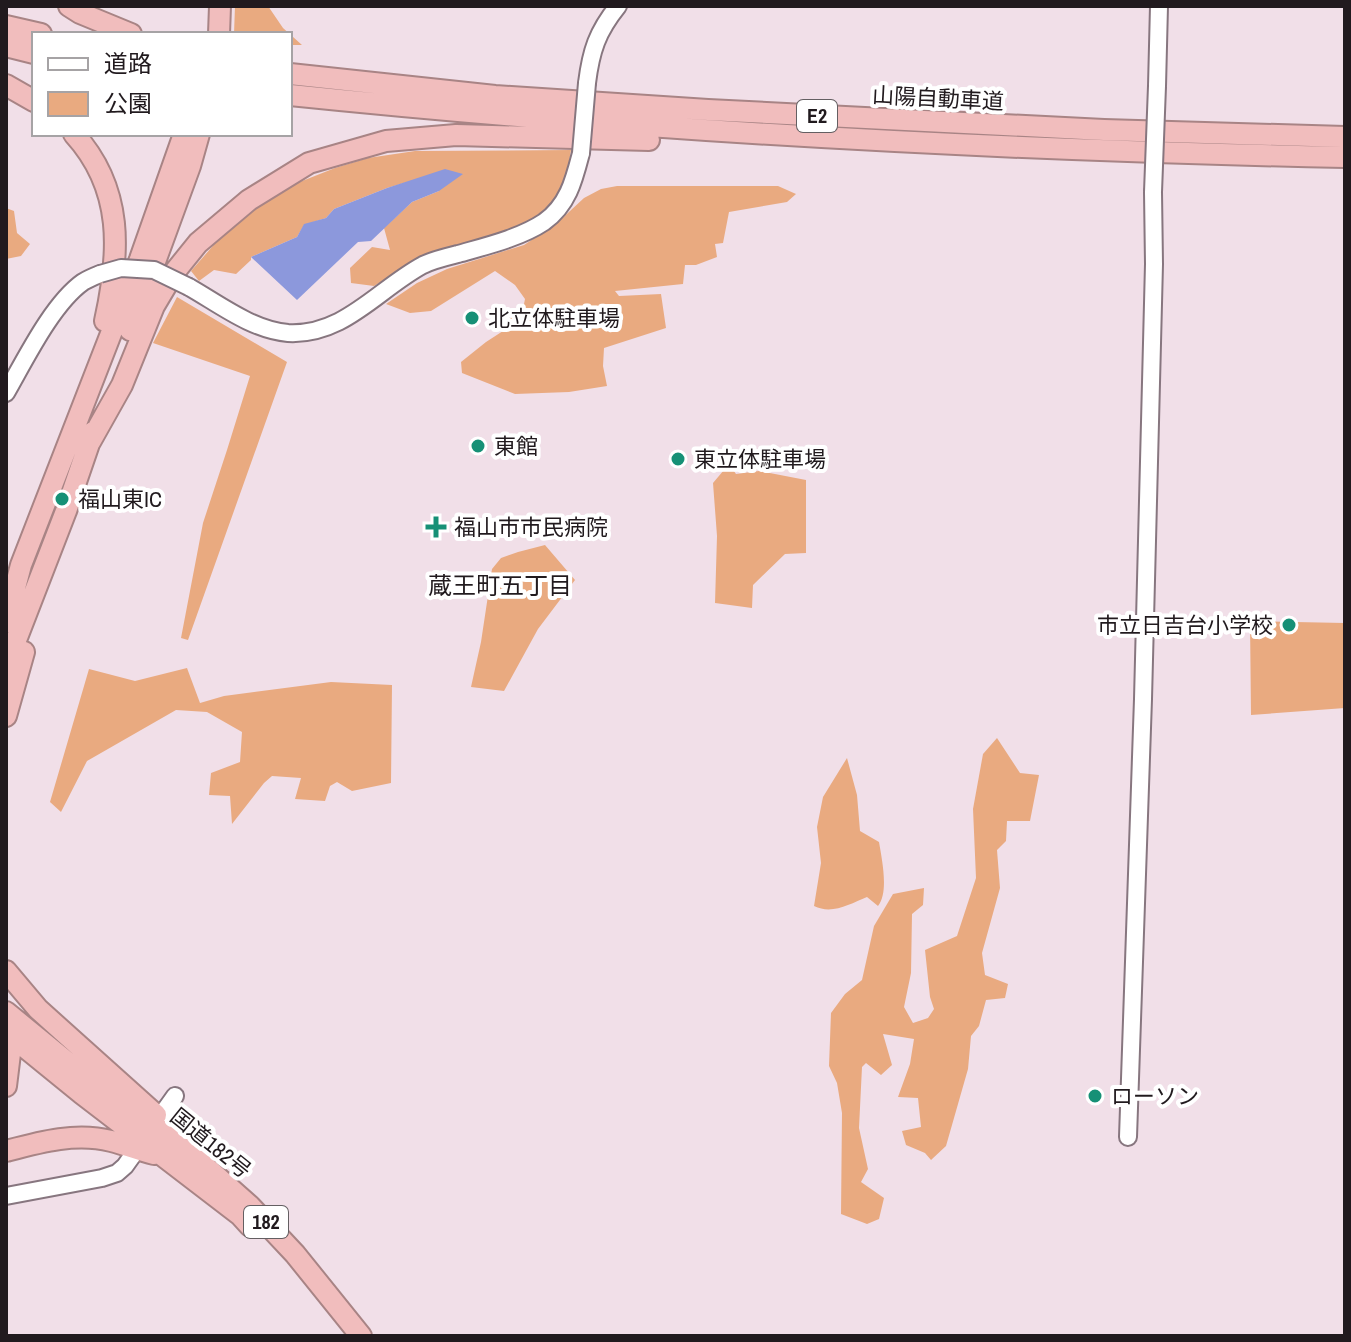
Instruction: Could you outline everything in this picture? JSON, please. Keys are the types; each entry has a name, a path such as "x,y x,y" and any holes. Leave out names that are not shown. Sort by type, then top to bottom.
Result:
{"highway":[{"path":"69,6 126,32"},
{"path":"205,32 206,6"},
{"path":"219,32 220,6"},
{"path":"6,26 32,32"},
{"path":"6,46 32,52"},
{"name":"山陽自動車道","path":"292,71 356,82 495,96 800,116 1345,137"},
{"path":"6,85 32,100"},
{"name":"山陽自動車道","path":"292,95 697,130 1104,150 1345,157"},
{"path":"80,439 122,385 154,306 173,274 198,243 249,200 309,163 386,141 456,135 781,143 893,140"},
{"path":"76,136 103,175 113,210 116,255 103,332 87,376 80,439"},
{"path":"6,716 80,439 183,136"},
{"path":"6,602 80,439 190,166 198,136"},
{"path":"6,622 21,565"},
{"path":"6,666 43,570"},
{"path":"6,971 148,1133 110,1141 76,1137 48,1140 6,1151"},
{"name":"国道182号","path":"6,1012 148,1133 259,1215 361,1336"},
{"path":"6,1086 9,1034"},
{"name":"国道182号","path":"9,1034 81,1093 148,1133"},
{"name":"国道182号","path":"172,1151 240,1215 322,1305 345,1336"}],"street":[{"path":"6,393 64,300 82,283 100,274 121,268 154,270 257,326 289,333 324,328 349,317 422,265 513,236 543,222 559,208 571,189 581,153 591,55 605,22 618,6"},
{"path":"1128,1137 1143,699 1159,6"},
{"path":"6,1196 117,1173 175,1096"}],"green space":[{"path":"235,6 268,6 288,32 234,32"},
{"path":"292,36 302,45 292,45"},
{"path":"571,150 567,174 559,194 540,214 520,226 431,252 374,286 351,283 350,268 372,247 390,250 384,228 412,202 439,191 411,181 387,188 334,209 326,218 304,225 297,237 251,257 236,274 214,270 199,281 191,271 225,232 259,205 292,185 335,168 368,158 415,151"},
{"path":"617,186 778,186 796,194 787,202 729,212 723,243 715,244 717,257 696,265 685,265 683,284 615,291 619,296 661,294 666,328 604,348 603,366 607,386 569,392 515,394 462,373 461,362 503,331 499,327 523,309 525,299 515,285 495,271 431,311 410,313 386,304 417,283 447,269 524,245 556,224 584,198 601,189"},
{"path":"6,208 14,211 17,233 30,244 21,256 6,259"},
{"path":"177,297 287,362 188,640 181,638 203,523 250,376 153,343"},
{"path":"729,464 736,474 759,471 806,480 806,553 785,554 753,585 752,608 715,603 717,536 713,483"},
{"path":"545,545 575,580 538,629 504,691 471,687 492,569 501,558"},
{"path":"1250,621 1345,623 1345,708 1251,715"},
{"path":"187,668 200,703 224,696 331,682 392,685 391,783 352,791 337,782 330,786 325,801 295,799 301,778 272,776 232,824 230,796 209,795 211,773 240,762 242,732 207,712 176,710 87,761 61,812 50,802 89,669 135,681"},
{"path":"997,738 1020,773 1039,775 1030,821 1007,821 1006,841 997,850 1000,888 982,953 985,975 1008,984 1005,998 986,1000 979,1026 971,1036 968,1069 946,1146 931,1160 925,1153 906,1145 902,1131 921,1127 918,1098 898,1097 910,1064 914,1039 883,1034 892,1065 881,1075 866,1063 862,1067 859,1128 868,1169 861,1182 884,1198 879,1219 867,1224 841,1214 842,1113 837,1083 829,1066 831,1013 845,994 862,980 874,926 893,894 924,888 923,905 912,914 911,973 904,1007 913,1023 928,1018 934,1009 925,950 957,936 976,878 973,809 983,754"},
{"path":"847,758 857,795 860,831 879,842 883,893 878,906 867,897 841,908 827,909 814,906 821,863 817,827 823,797"}],"water":[{"path":"445,169 463,174 439,191 412,202 371,241 358,242 297,300 251,257 297,237 304,224 326,218 334,209"}],"place":[{"name":"北立体駐車場","path":"472,318"},
{"name":"東館","path":"478,446"},
{"name":"東立体駐車場","path":"678,459"},
{"name":"福山東IC","path":"62,499"},
{"name":"福山市市民病院","path":"436,527"},
{"name":"市立日吉台小学校","path":"1289,625"},
{"name":"ローソン","path":"1095,1096"}],"district":[{"name":"蔵王町五丁目","path":"500,586"}]}
